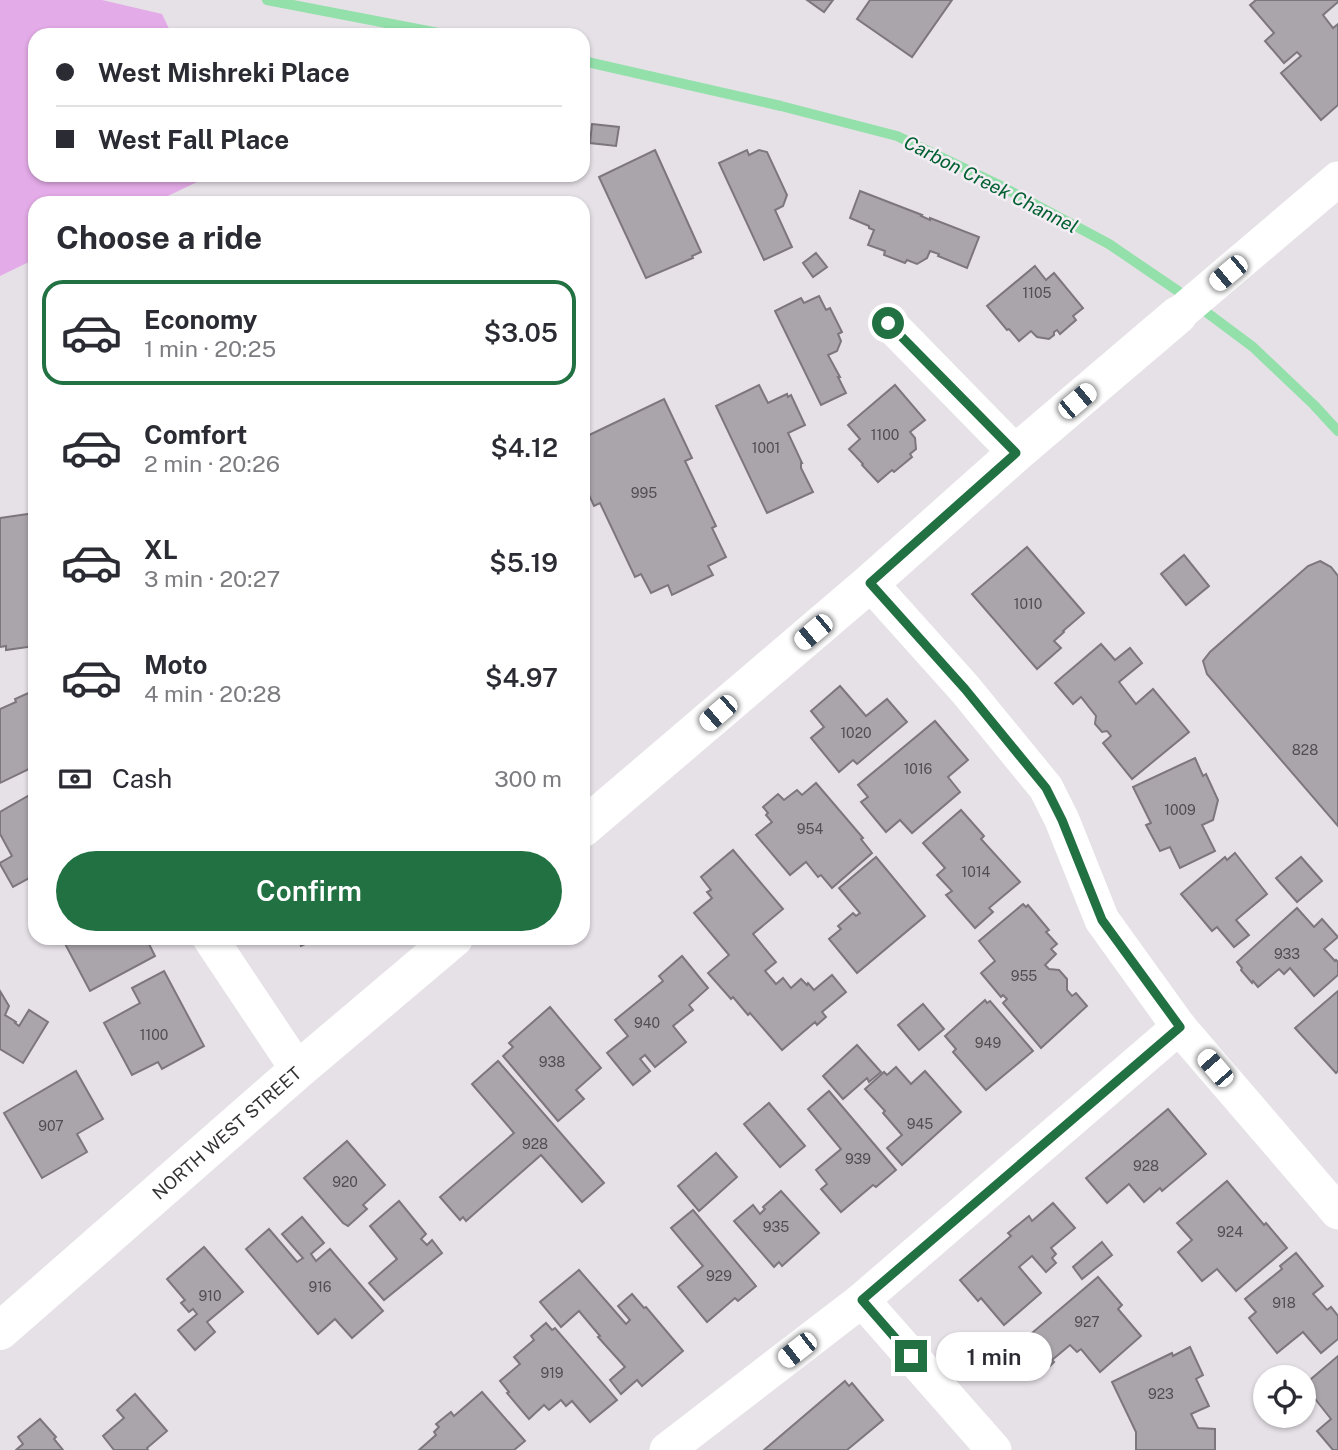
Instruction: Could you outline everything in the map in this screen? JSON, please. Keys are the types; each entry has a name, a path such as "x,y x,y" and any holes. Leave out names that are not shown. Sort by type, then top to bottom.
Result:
{"street":[{"path":"590,822 870,583 1016,453 1338,179"},
{"path":"888,323 1016,453"},
{"path":"870,583 965,689 1046,788 1062,820 1102,920 1180,1027 1338,1212"},
{"path":"215,945 298,1070"},
{"name":"NORTH WEST STREET","path":"0,1331 298,1070 446,945"},
{"path":"667,1450 862,1300 1180,1027"},
{"path":"862,1300 994,1450"}],"shaded area":[{"path":"0,0 102,0 162,14 169,28 28,28 28,182 197,182 168,196 28,196 28,262 0,276"}],"building":[{"path":"807,0 833,0 824,12"},
{"path":"870,0 952,0 912,57 857,19"},
{"path":"1256,0 1338,0 1323,15 1333,28 1338,24 1338,105 1321,120 1281,73 1301,56 1297,52 1284,63 1265,41 1274,33 1250,5"},
{"path":"592,124 619,127 616,146 590,143"},
{"path":"655,150 701,252 646,278 599,177"},
{"path":"747,150 749,155 759,150 767,152 787,195 783,206 775,210 792,247 764,260 719,163"},
{"path":"860,191 979,237 967,268 930,251 927,258 917,264 907,260 905,263 868,245 874,230 850,218"},
{"path":"816,253 827,267 813,277 803,263"},
{"path":"1035,266 1046,280 1054,273 1083,308 1073,316 1076,320 1060,334 1057,330 1049,339 1037,337 1031,331 1019,341 987,306"},
{"path":"819,296 826,310 830,308 842,332 838,334 841,341 837,351 828,355 846,393 821,405 775,311 801,298 804,303"},
{"path":"759,385 768,403 787,394 788,397 791,395 805,425 788,433 813,492 767,513 716,406"},
{"path":"895,385 925,420 910,432 915,438 916,449 910,454 912,457 878,482 849,449 860,439 848,425"},
{"path":"664,399 692,458 685,461 716,526 712,528 726,557 708,566 713,575 672,595 668,585 651,593 641,574 635,577 600,503 594,506 590,497 590,435"},
{"path":"28,514 28,647 6,650 6,646 0,647 0,518"},
{"path":"1027,547 1084,613 1054,641 1061,648 1037,669 972,594"},
{"path":"1184,555 1209,586 1186,605 1161,574"},
{"path":"1320,561 1331,567 1338,576 1338,826 1207,674 1203,661 1308,566"},
{"path":"1101,644 1115,660 1130,648 1142,663 1119,682 1136,704 1153,689 1189,732 1132,779 1103,743 1111,736 1107,731 1102,732 1095,724 1096,716 1081,697 1073,704 1055,683"},
{"path":"840,686 866,716 887,699 907,722 857,764 853,760 839,772 811,738 824,727 811,711"},
{"path":"28,693 28,769 0,783 0,709 16,702 15,699"},
{"path":"935,721 968,760 948,777 960,792 912,833 900,820 886,832 861,802 868,797 858,785"},
{"path":"1195,758 1218,800 1213,820 1202,825 1215,851 1180,868 1170,847 1160,851 1146,825 1151,823 1133,787"},
{"path":"816,783 863,838 861,839 872,853 832,888 821,875 818,877 806,862 790,875 756,835 772,822 763,807 778,794 784,800 797,790 802,795"},
{"path":"28,796 28,879 13,887 0,864 12,856 0,834 0,812"},
{"path":"961,810 984,836 981,839 1020,882 989,908 993,912 975,928 946,895 952,891 937,875 945,868 923,843"},
{"path":"733,850 783,909 753,934 776,962 765,971 776,984 783,978 791,988 801,979 814,990 832,975 846,992 822,1012 826,1017 817,1025 815,1022 782,1050 750,1013 748,1015 733,997 731,999 708,973 729,955 694,913 712,898 707,892 711,890 701,877"},
{"path":"1235,853 1267,894 1236,920 1249,935 1234,947 1217,927 1212,931 1181,894 1225,857 1227,860"},
{"path":"876,857 925,916 857,973 829,939 841,929 838,926 853,913 856,916 860,913 839,888"},
{"path":"1301,857 1322,881 1297,902 1276,878"},
{"path":"1023,904 1026,907 1028,905 1057,944 1051,949 1056,954 1045,965 1049,969 1059,970 1067,979 1067,990 1072,996 1076,993 1087,1006 1041,1048 1003,1003 1007,999 1003,995 1001,997 981,973 995,961 979,941"},
{"path":"1297,908 1314,927 1322,919 1338,937 1324,949 1338,962 1338,975 1314,996 1290,968 1284,974 1279,969 1258,987 1237,962"},
{"path":"66,945 150,945 155,956 90,991"},
{"path":"682,956 708,988 689,1005 693,1010 673,1026 686,1042 655,1067 645,1055 640,1059 650,1071 633,1085 607,1053 628,1036 615,1020 663,981 659,976"},
{"path":"164,971 204,1046 162,1069 158,1062 132,1075 104,1023 140,1003 132,988"},
{"path":"0,991 9,1006 5,1015 19,1026 29,1010 48,1022 23,1063 0,1049"},
{"path":"1338,991 1338,1071 1336,1073 1295,1028"},
{"path":"985,1000 987,1003 990,1001 1033,1051 986,1090 953,1052 956,1049 945,1036"},
{"path":"923,1004 944,1029 919,1050 898,1025"},
{"path":"550,1007 601,1068 576,1090 584,1099 558,1121 503,1056 513,1047 509,1043"},
{"path":"857,1045 881,1072 869,1082 867,1078 843,1099 823,1076"},
{"path":"498,1061 604,1183 582,1202 541,1155 466,1221 463,1217 460,1220 440,1197 514,1133 472,1084"},
{"path":"896,1067 911,1084 925,1071 961,1112 902,1165 887,1148 902,1135 865,1089 884,1072 887,1075"},
{"path":"76,1071 103,1119 77,1134 87,1152 42,1178 4,1113"},
{"path":"829,1091 896,1170 841,1212 821,1189 827,1184 816,1170 841,1149 808,1109"},
{"path":"769,1103 805,1146 780,1167 744,1124"},
{"path":"1168,1109 1206,1154 1162,1191 1160,1188 1144,1202 1129,1184 1107,1203 1086,1178"},
{"path":"347,1141 385,1185 363,1205 367,1209 348,1226 304,1178"},
{"path":"716,1153 737,1177 699,1211 678,1186"},
{"path":"1227,1181 1287,1248 1236,1291 1217,1269 1202,1281 1178,1252 1192,1240 1177,1223"},
{"path":"781,1191 819,1233 782,1266 779,1262 774,1267 734,1221 753,1205 760,1214 765,1209 763,1207"},
{"path":"399,1201 426,1234 421,1239 427,1245 432,1240 442,1253 384,1300 369,1283 397,1259 370,1226"},
{"path":"1053,1203 1075,1228 1051,1248 1056,1254 1052,1258 1056,1263 1046,1272 1032,1256 1019,1267 1041,1293 1004,1325 981,1298 978,1301 960,1280 1011,1236 1008,1233 1029,1216 1032,1221"},
{"path":"693,1210 756,1286 738,1301 735,1298 707,1322 678,1287 703,1266 671,1228"},
{"path":"302,1217 324,1243 311,1254 316,1261 330,1249 383,1311 352,1338 335,1319 318,1334 246,1249 269,1229 297,1262 303,1258 282,1234"},
{"path":"1102,1242 1112,1255 1082,1279 1073,1267"},
{"path":"204,1247 243,1292 207,1322 215,1332 195,1350 178,1330 197,1314 193,1309 189,1312 181,1303 185,1300 167,1279"},
{"path":"1296,1253 1323,1286 1313,1294 1327,1310 1331,1307 1338,1316 1338,1339 1321,1353 1303,1332 1277,1353 1249,1318 1256,1312 1245,1299 1282,1269 1280,1266"},
{"path":"579,1270 626,1324 630,1320 618,1306 632,1294 683,1351 642,1386 637,1380 621,1394 610,1380 625,1367 579,1311 561,1327 540,1302"},
{"path":"1098,1277 1122,1305 1118,1309 1141,1336 1100,1372 1081,1349 1077,1352 1070,1345 1052,1360 1054,1362 1050,1366 1026,1338"},
{"path":"546,1323 552,1330 555,1328 617,1400 590,1422 572,1401 566,1406 561,1400 549,1410 544,1405 529,1419 500,1381 520,1364 514,1357 534,1340 531,1336"},
{"path":"1190,1347 1203,1375 1196,1379 1209,1406 1191,1414 1198,1428 1215,1429 1215,1450 1136,1450 1136,1432 1112,1382"},
{"path":"1338,1356 1338,1450 1333,1450 1317,1431 1331,1419 1316,1400 1316,1375"},
{"path":"845,1381 849,1386 852,1383 883,1420 847,1450 764,1450"},
{"path":"482,1392 525,1441 514,1450 419,1450 436,1435 434,1432 439,1427 436,1424 451,1412 454,1416"},
{"path":"135,1394 167,1431 147,1448 148,1450 114,1450 103,1436 124,1418 117,1410"},
{"path":"40,1419 56,1437 54,1439 63,1450 16,1450 23,1444 18,1437"}],"waterway":[{"name":"Carbon Creek Channel","path":"267,0 413,28"},
{"name":"Carbon Creek Channel","path":"590,63 781,106 897,136 997,184 1109,244 1178,291 1253,347 1338,431"}],"route":[{"path":"888,323 1016,453 870,583 965,689 1046,788 1062,820 1102,920 1180,1027 862,1300 911,1356"}]}
